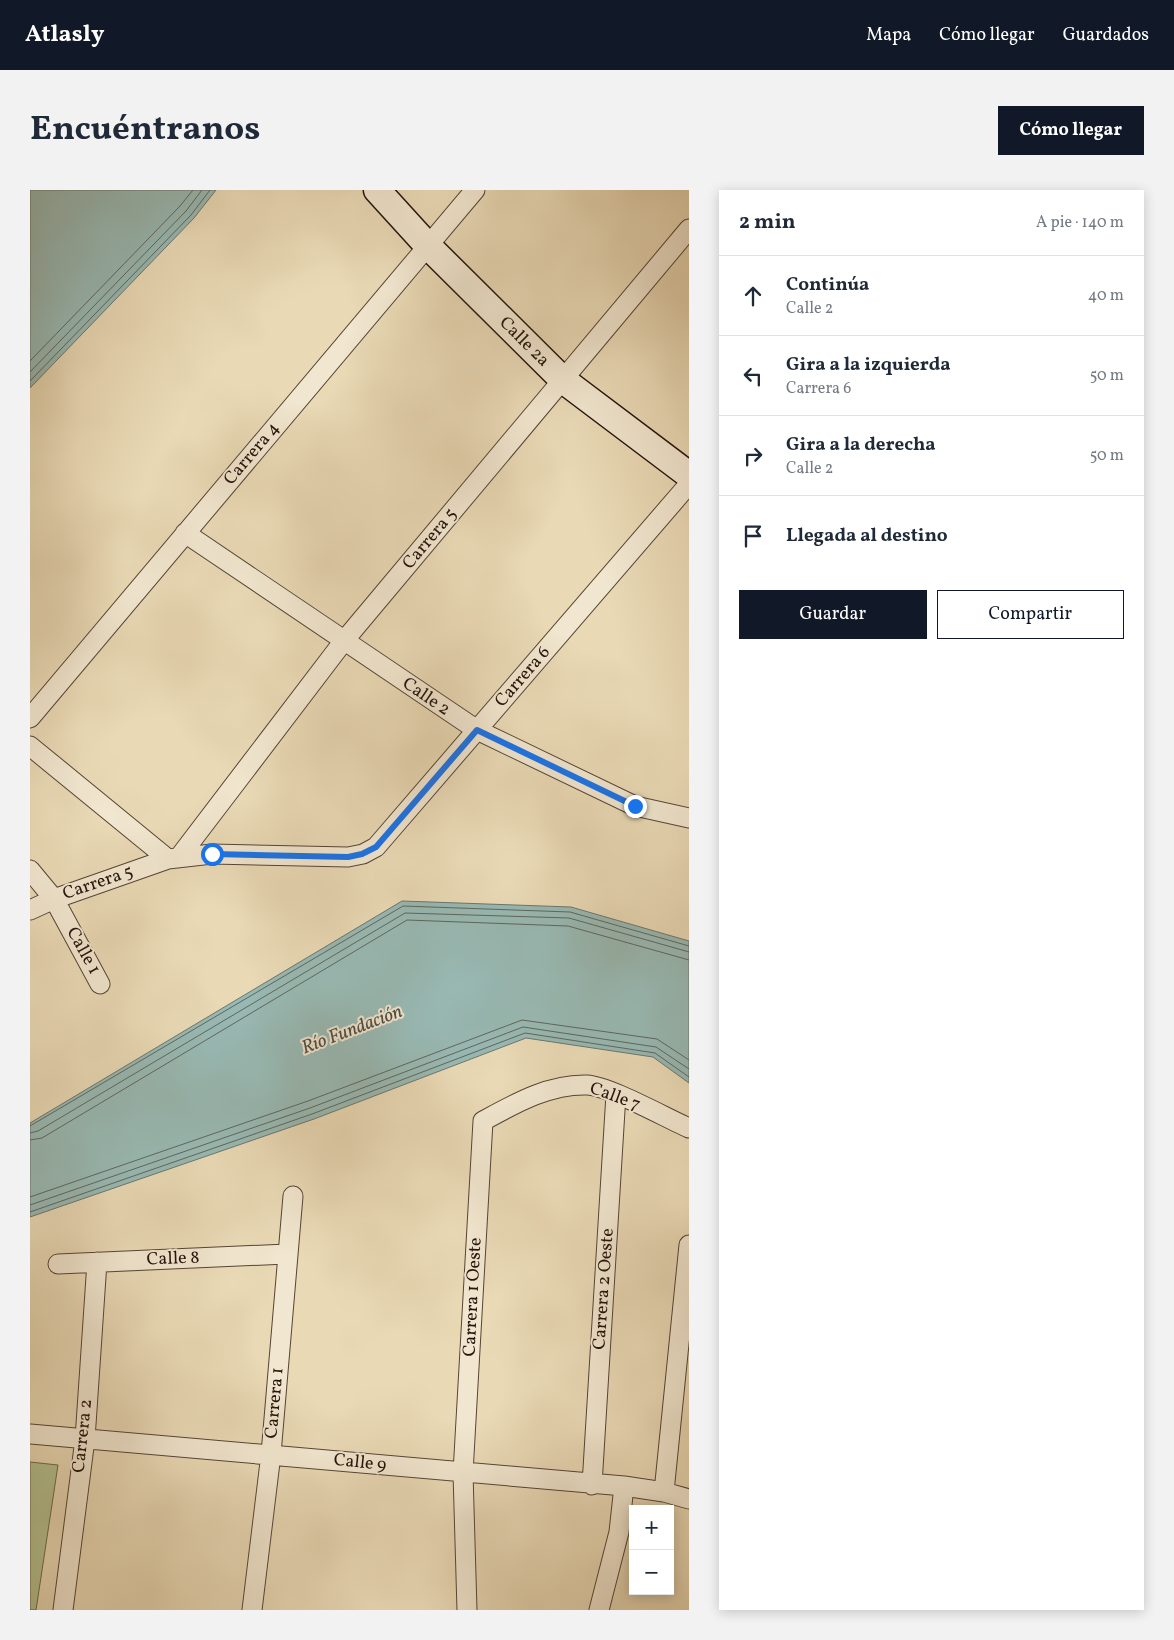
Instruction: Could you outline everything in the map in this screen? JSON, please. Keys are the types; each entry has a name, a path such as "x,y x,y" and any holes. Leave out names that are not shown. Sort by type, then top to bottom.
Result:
{"main road":[{"name":"Calle 2a","path":"377,190 428,246 563,380 689,475"}],"street":[{"name":"Carrera 4","path":"30,718 475,190"},
{"name":"Carrera 5","path":"30,910 54,899 174,858 343,642 689,229"},
{"name":"Carrera 6","path":"174,858 212,854 348,857 362,854 376,847 689,484"},
{"name":"Calle 2","path":"185,533 343,642 477,730 635,806 689,818"},
{"path":"30,746 174,858"},
{"name":"Calle 1","path":"30,870 54,899 100,984"},
{"name":"Calle 7","path":"483,1121 520,1100 555,1088 589,1085 616,1094 689,1128"},
{"name":"Carrera 2 Oeste","path":"592,1485 616,1094"},
{"name":"Carrera 1 Oeste","path":"467,1610 463,1473 483,1121"},
{"name":"Carrera 1","path":"252,1610 271,1454 293,1196"},
{"path":"664,1492 689,1245"},
{"name":"Calle 8","path":"58,1264 288,1254"},
{"name":"Carrera 2","path":"63,1610 84,1439 97,1262"},
{"name":"Calle 9","path":"30,1434 271,1454 592,1485 624,1486 664,1492 689,1499"},
{"path":"599,1610 620,1532 624,1486"}],"green space":[{"path":"30,1462 58,1465 36,1610 30,1610"}],"water":[{"path":"30,190 216,190 194,218 30,388"},
{"name":"Río Fundación","path":"402,901 571,907 689,941 689,1083 653,1057 526,1038 314,1119 30,1217 30,1123"}],"route":[{"path":"212,854 348,857 362,854 376,847 477,730 635,806"}]}
